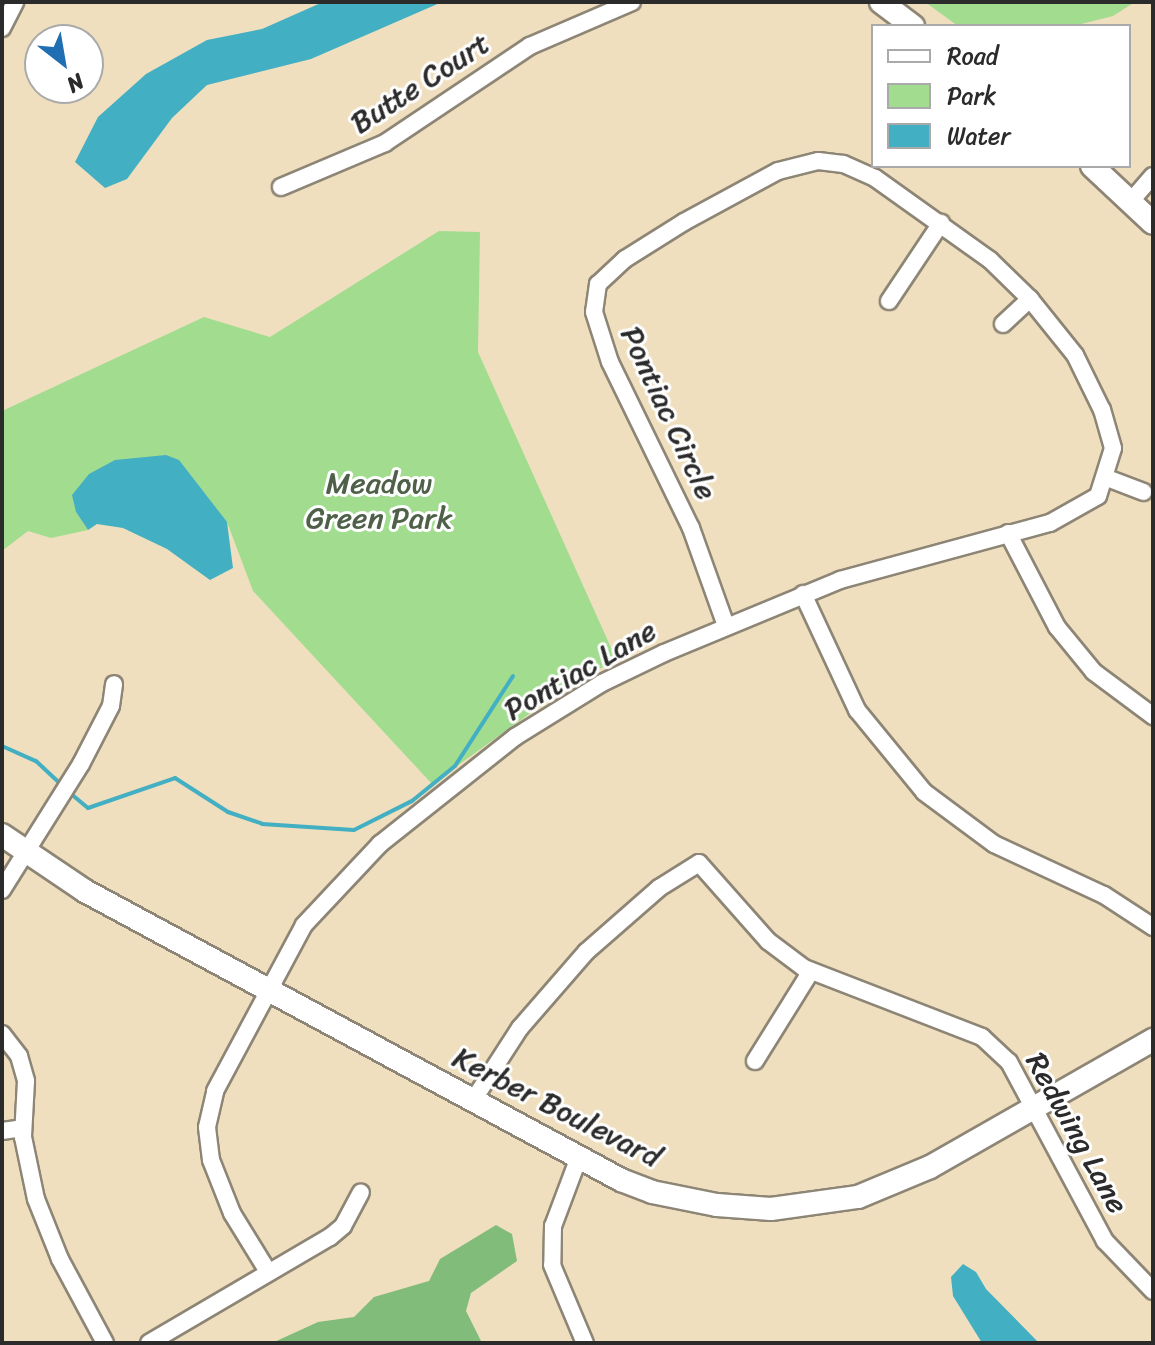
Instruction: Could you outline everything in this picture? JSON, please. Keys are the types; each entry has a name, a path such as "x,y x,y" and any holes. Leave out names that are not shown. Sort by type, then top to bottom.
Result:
{"street":[{"path":"2,28 15,2"},
{"name":"Butte Court","path":"281,187 385,143 530,46 632,2"},
{"path":"881,2 910,24"},
{"name":"Pontiac Circle","path":"726,626 691,528 610,362 594,312 598,284 625,259 684,222 778,171 818,161 843,164 875,178 941,223 1030,299 1075,355 1102,410 1113,448 1107,478"},
{"path":"1094,168 1153,223"},
{"path":"1131,201 1153,176"},
{"path":"889,301 941,223"},
{"path":"1003,324 1030,299"},
{"path":"1143,492 1107,478 1098,496 1079,510 1008,533 1057,627 1094,672 1153,716"},
{"name":"Pontiac Lane","path":"267,1270 232,1213 211,1160 207,1127 215,1091 268,989 326,897 392,834 515,737 571,701 726,626 803,594 1008,533"},
{"path":"803,594 857,710 924,792 994,844 1104,895 1153,927"},
{"path":"2,890 81,764 111,706 114,684"},
{"name":"Kerber Boulevard","path":"2,835 85,891 579,1157 652,1192 771,1209 858,1197 930,1167 1153,1040"},
{"name":"Redwing Lane","path":"474,1099 520,1028 586,952 659,888 699,863 768,941 811,971 982,1037 1009,1062 1105,1241 1153,1291"},
{"path":"755,1061 811,971"},
{"path":"2,1034 19,1056 26,1081 23,1128 36,1199 60,1259 105,1343"},
{"path":"2,1131 23,1128"},
{"path":"579,1157 553,1226 552,1265 585,1343"},
{"path":"149,1343 343,1226 361,1192"}],"green space":[{"path":"925,2 1135,2 1113,16 1081,24 955,24"},
{"name":"Meadow Green Park","path":"439,231 480,232 478,352 617,661 579,678 432,784 253,591 227,522 76,512 88,530 51,538 28,531 2,551 2,411 204,317 270,337"},
{"path":"496,1225 512,1234 517,1261 471,1293 466,1311 482,1343 272,1343 318,1322 354,1317 374,1297 429,1281 440,1259"}],"water":[{"path":"323,2 442,2 311,59 207,85 172,118 127,179 105,188 75,162 98,117 146,74 207,40 262,29"},
{"path":"166,455 179,460 227,522 233,568 210,580 167,549 123,528 97,524 88,530 76,512 72,495 89,474 115,460"},
{"path":"963,1264 976,1272 986,1289 1039,1343 982,1343 953,1296 951,1277"}],"waterway":[{"path":"70,793 88,808 175,778 228,812 262,824 354,830 412,801 455,766 513,676"},
{"path":"2,746 36,761 61,784"}]}
